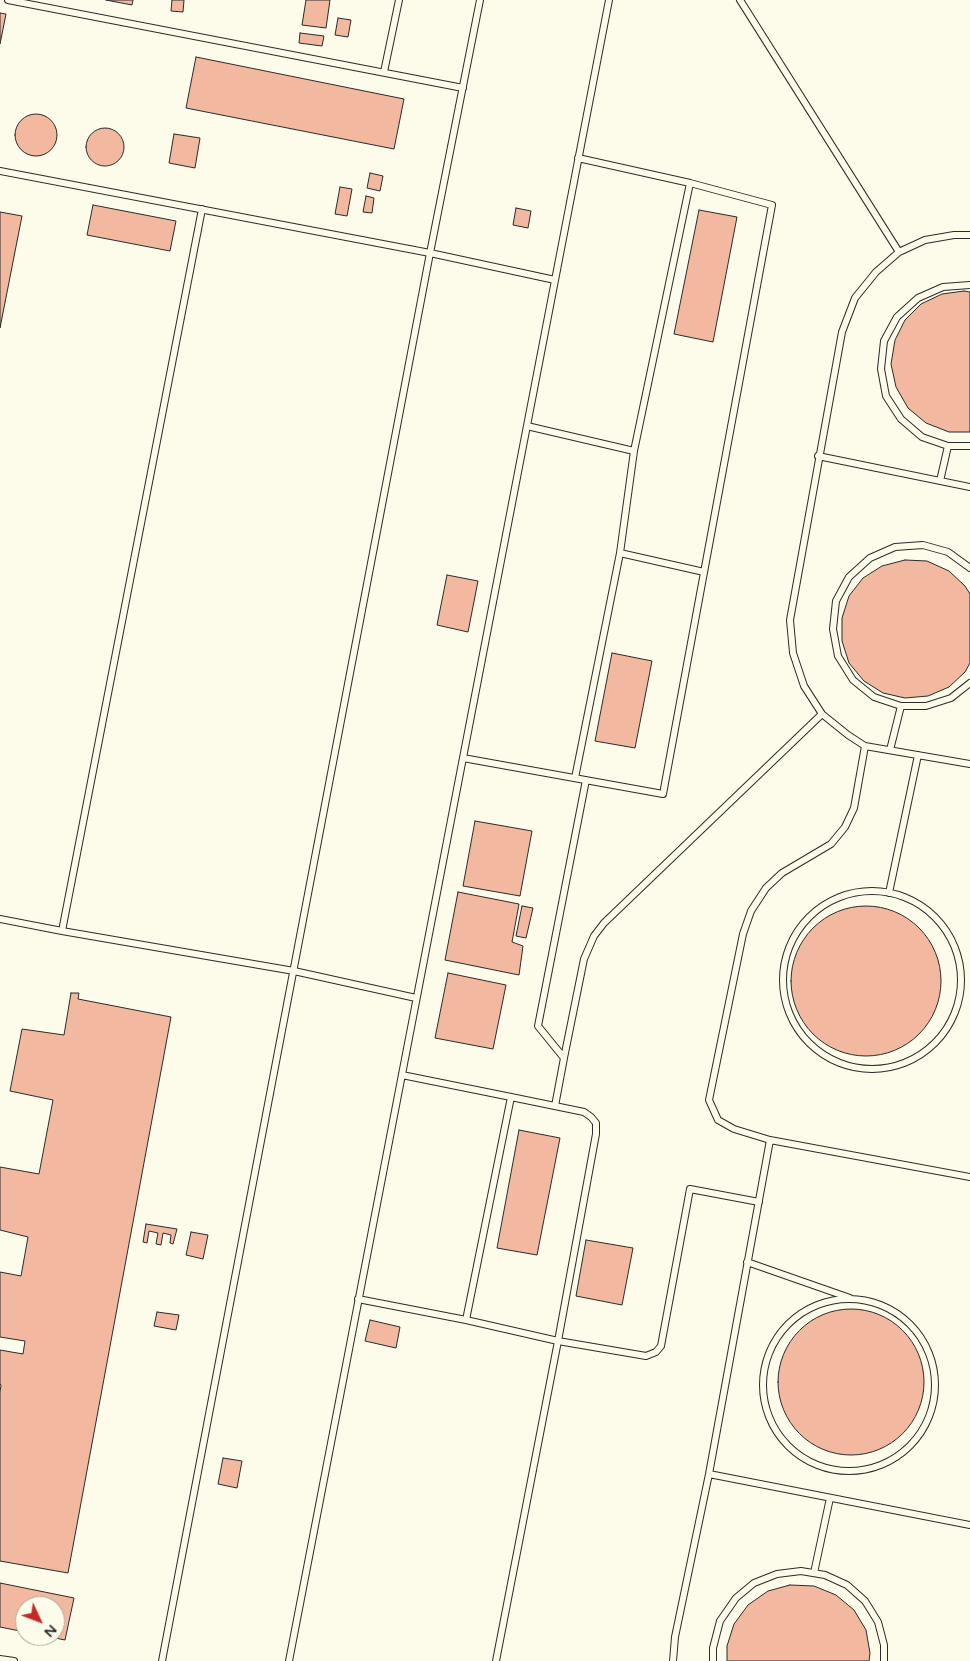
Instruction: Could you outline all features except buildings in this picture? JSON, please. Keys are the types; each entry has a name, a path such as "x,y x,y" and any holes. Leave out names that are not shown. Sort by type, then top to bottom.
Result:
{"lane":[{"path":"8,0 463,88"},
{"path":"54,8 56,0"},
{"path":"384,72 398,0"},
{"path":"162,1661 430,253 480,0"},
{"path":"289,1661 609,0"},
{"path":"740,0 899,252"},
{"path":"462,758 663,794 772,205 690,183 578,158"},
{"path":"0,171 430,253 555,280"},
{"path":"575,778 620,553 634,451 690,183"},
{"path":"62,931 202,209"},
{"path":"970,235 954,235 925,240 899,252 876,272 855,298 842,332 818,456 790,620 793,653 804,686 822,714 848,735 865,746 970,764"},
{"path":"970,286 943,287 918,298 911,304 897,317 884,341 880,369 886,396 901,420 922,437 948,446 970,446"},
{"path":"526,426 634,451"},
{"path":"940,481 948,446"},
{"path":"818,456 970,487"},
{"path":"970,568 948,552 923,545 895,547 870,558 849,577 836,601 833,629 838,656 853,680 874,697 901,706 926,706 951,698 970,683"},
{"path":"620,553 704,572"},
{"path":"890,750 901,706"},
{"path":"555,1106 584,960 594,936 604,923 822,714"},
{"path":"865,746 854,808 845,827 831,844 782,873 766,888 751,910 742,934 709,1100 718,1120 734,1129 770,1140 970,1177"},
{"path":"889,893 918,755"},
{"path":"564,1058 538,1026 586,780"},
{"path":"881,891 889,893 908,898 932,913 949,934 959,960 961,988 954,1015 939,1039 917,1056 891,1067 863,1069 836,1062 812,1046 795,1025 784,998 783,971 790,943 806,920 828,902 854,892 881,891"},
{"path":"0,918 62,931 294,971 416,998"},
{"path":"402,1074 584,1112 596,1124 596,1134 558,1341 496,1661"},
{"path":"466,1320 511,1097"},
{"path":"673,1661 675,1637 709,1474 770,1140"},
{"path":"358,1299 466,1320 558,1341 646,1356 656,1352 661,1346 690,1189 759,1202"},
{"path":"747,1262 851,1299 875,1303 897,1313 915,1329 928,1350 934,1373 934,1397 927,1420 914,1441 893,1459 868,1469 841,1471 814,1464 791,1450 774,1428 764,1403 763,1375 770,1349 786,1326 805,1311 812,1308 827,1302 851,1299"},
{"path":"709,1474 970,1525"},
{"path":"814,1573 830,1498"},
{"path":"714,1661 713,1648 720,1621 736,1598 754,1583 777,1574 801,1571 825,1575 847,1585 865,1602 878,1622 884,1645 884,1661"},
{"path":"0,1659 14,1661"}]}
